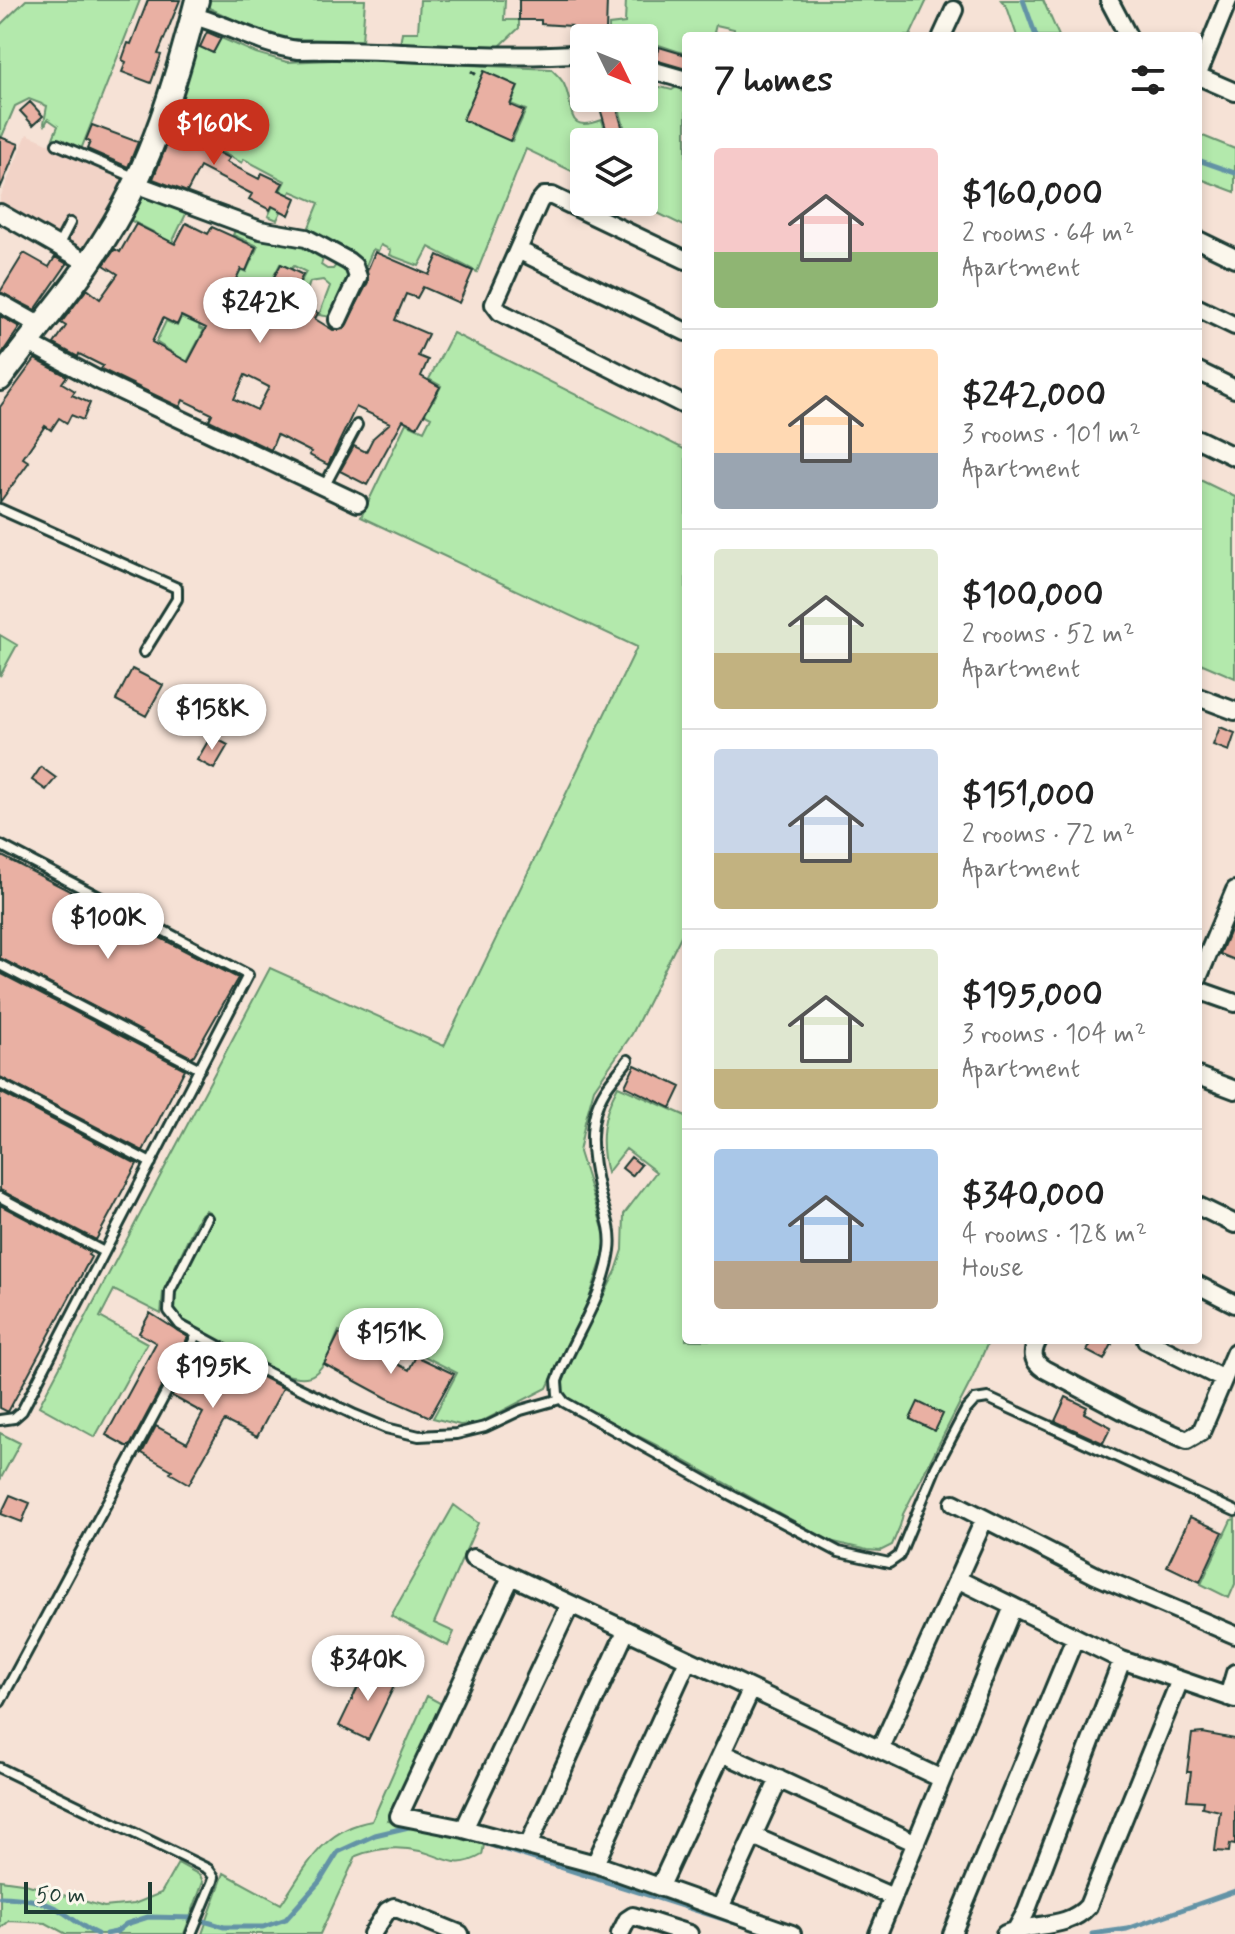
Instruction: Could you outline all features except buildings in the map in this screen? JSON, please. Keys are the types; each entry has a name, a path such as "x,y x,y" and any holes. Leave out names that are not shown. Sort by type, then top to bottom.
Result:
{"street":[{"path":"1109,0 1126,32"},
{"path":"1202,65 1228,0"},
{"path":"0,379 106,237 136,181 165,110 195,8 212,21 271,46 298,50 514,57 570,55"},
{"path":"944,32 954,10"},
{"path":"658,72 682,79"},
{"path":"1202,77 1235,92"},
{"path":"136,181 260,230 306,238 338,254 354,266 358,277 338,320"},
{"path":"682,258 552,196 544,196 494,300 500,312 682,404"},
{"path":"0,213 88,263"},
{"path":"1202,242 1235,258"},
{"path":"518,250 682,330"},
{"path":"0,303 33,334 98,380 358,503"},
{"path":"1202,310 1235,326"},
{"path":"1202,373 1235,389"},
{"path":"1202,441 1235,457"},
{"path":"1202,700 1235,711"},
{"path":"1202,970 1230,914 1235,890"},
{"path":"1202,991 1235,1003"},
{"path":"1202,1078 1235,1090"},
{"path":"1202,1208 1235,1224"},
{"path":"1202,1287 1235,1304"},
{"path":"1037,1344 1034,1360 1044,1369 1181,1439 1192,1439 1201,1432 1235,1352"},
{"path":"1154,1344 1223,1379"},
{"path":"954,1503 1123,1587 1235,1635"},
{"path":"880,1750 984,1520"},
{"path":"473,1558 942,1779"},
{"path":"511,1577 399,1816 464,1829 595,1864 792,1934"},
{"path":"957,1579 1122,1660 1232,1698 1235,1673"},
{"path":"464,1829 570,1605"},
{"path":"878,1934 1013,1607"},
{"path":"528,1846 626,1631"},
{"path":"952,1934 1075,1638"},
{"path":"595,1864 688,1660"},
{"path":"1011,1931 1026,1912 1122,1660"},
{"path":"1011,1931 1066,1921 1081,1914 1088,1906 1180,1680"},
{"path":"660,1886 751,1690"},
{"path":"722,1753 916,1843"},
{"path":"720,1908 779,1779"},
{"path":"753,1836 893,1897"},
{"path":"372,1934 392,1907 460,1934"},
{"path":"620,1934 627,1920 633,1916 689,1934"}],"lane":[{"path":"57,144 136,181"},
{"path":"57,246 70,223"},
{"path":"324,487 357,425"},
{"path":"0,509 177,588 177,599 144,652"},
{"path":"0,845 246,972 248,978 22,1411 14,1418 0,1420"},
{"path":"0,965 200,1069"},
{"path":"560,1399 557,1381 602,1282 611,1246 608,1218 594,1160 593,1123 604,1092 628,1060"},
{"path":"0,1084 151,1163"},
{"path":"0,1197 104,1252"},
{"path":"207,1218 170,1291 168,1302 172,1318 197,1335 386,1428 419,1436 456,1434 485,1427 521,1410 560,1399 839,1552 889,1563 899,1556 936,1467 966,1410 975,1400 988,1398 1235,1511"},
{"path":"0,1702 197,1335"},
{"path":"0,1768 208,1869 214,1877 192,1932"}],"shaded area":[{"path":"27,134 124,176 86,244 77,248 72,242 68,243 0,205 0,198"}],"green space":[{"path":"26,0 140,0 80,152 53,138 58,126 48,119 45,125 47,106 29,99 15,106 0,141 0,25"},
{"path":"206,0 365,0 362,41 288,39 262,33 207,7"},
{"path":"420,0 505,0 504,20 519,20 519,28 499,47 400,45 402,32 418,32"},
{"path":"626,0 927,0 912,32 734,32 734,29 716,25 714,32 682,32 682,53 659,45 658,48 658,24 617,24 625,23"},
{"path":"1001,0 1043,0 1057,32 1016,32 1007,7"},
{"path":"221,38 287,62 332,58 551,69 564,84 570,112 576,121 581,124 602,120 605,128 570,128 570,170 526,149 477,272 429,247 419,266 390,255 391,250 381,245 378,251 373,249 363,273 307,232 319,203 291,191 277,220 268,216 285,181 244,159 242,163 215,149 222,134 175,111 196,45 213,53","holes":["484,72 518,87 511,104 526,110 512,141 463,119"]},
{"path":"658,86 672,90 678,86 682,91 682,225 658,213 658,128 624,128 620,112 658,112"},
{"path":"1202,136 1235,149 1235,192 1202,180"},
{"path":"139,194 188,210 161,265 147,250 155,233 126,218"},
{"path":"236,228 288,238 325,253 321,265 327,269 333,269 337,264 343,266 351,275 334,314 331,317 319,315 330,286 323,280 310,282 303,303 288,306 306,272 280,264 262,299 276,306 269,319 231,301 236,290 224,285 230,265 246,272 258,246 233,235"},
{"path":"181,317 204,330 187,362 156,342 166,321 177,326"},
{"path":"453,333 682,448 682,934 632,1034 594,1089 585,1122 579,1152 606,1238 603,1256 589,1299 547,1388 479,1423 460,1425 433,1418 457,1373 401,1344 393,1357 339,1331 322,1366 314,1374 303,1377 287,1375 249,1359 184,1322 174,1307 174,1292 212,1221 211,1213 206,1210 199,1216 163,1292 161,1314 114,1290 100,1317 147,1343 95,1437 39,1406 270,968 444,1046 637,647 361,517 406,423 424,431 431,417 414,408 421,394 434,400 441,386 429,379"},
{"path":"1202,481 1235,497 1235,678 1202,664"},
{"path":"0,635 17,645 0,676"},
{"path":"618,1086 682,1114 682,1344 987,1344 903,1514 892,1545 880,1551 830,1541 571,1402 562,1393 575,1352 616,1271 623,1250 624,1214 656,1172 626,1149 607,1173 603,1150 608,1107"},
{"path":"0,1433 20,1443 0,1480"},
{"path":"454,1505 478,1523 434,1623 454,1632 448,1646 391,1616"},
{"path":"1235,1519 1235,1584 1229,1598 1201,1584 1231,1520"},
{"path":"427,1696 440,1703 440,1709 388,1821 485,1840 482,1855 457,1862 404,1849 364,1853 356,1856 320,1934 202,1934 224,1873 281,1904 318,1851 341,1832 372,1821"},
{"path":"178,1863 200,1875 203,1882 184,1934 66,1934 46,1923 9,1921 0,1929 0,1880 22,1883 104,1907 134,1904 161,1893"}],"waterway":[{"path":"1023,0 1035,32"},
{"path":"1202,161 1235,173"},
{"path":"106,1934 148,1917 194,1918 224,1927 263,1927 286,1919 320,1881 338,1852 375,1835 413,1826"},
{"path":"481,1842 761,1931"},
{"path":"1092,1934 1127,1929 1235,1891"},
{"path":"0,1897 50,1905 97,1934"}]}
